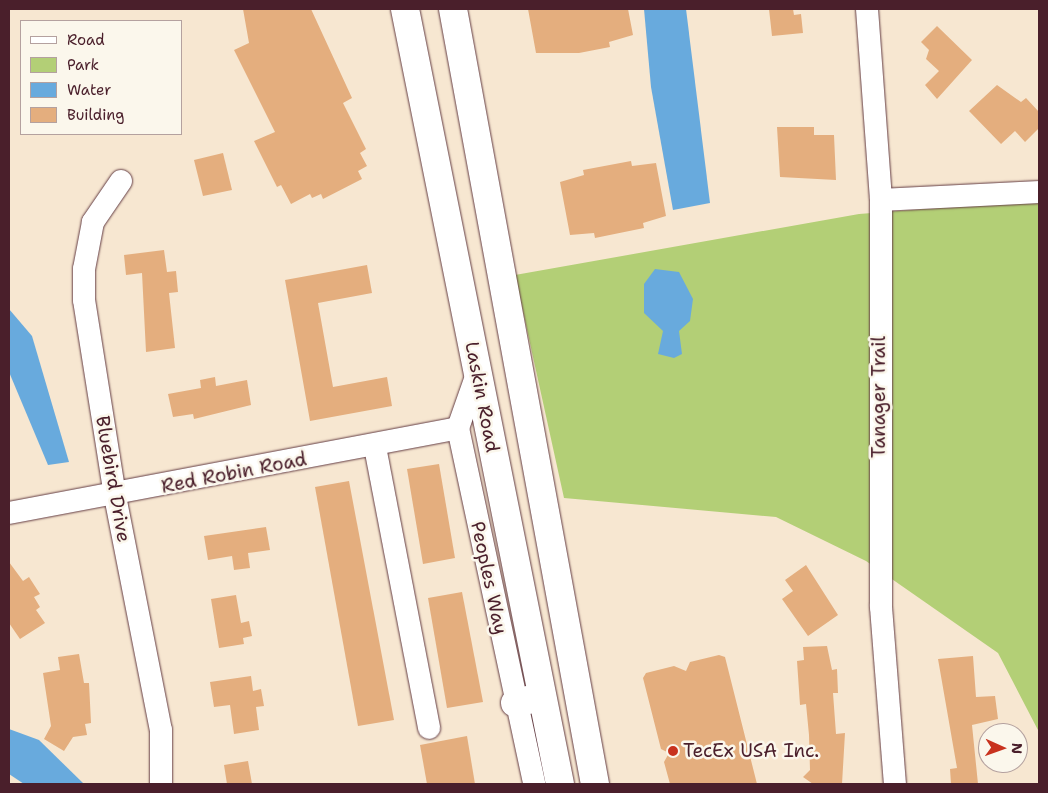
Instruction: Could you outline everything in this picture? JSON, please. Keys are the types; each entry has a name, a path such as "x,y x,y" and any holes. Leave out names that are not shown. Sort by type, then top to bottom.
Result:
{"main road":[{"name":"Laskin Road","path":"405,9 541,697 560,784"},
{"name":"Laskin Road","path":"453,9 567,653 595,784"},
{"path":"534,661 567,653"},
{"path":"515,703 541,697"}],"street":[{"name":"Tanager Trail","path":"867,9 881,200 881,607 895,784"},
{"name":"Bluebird Drive","path":"121,181 93,222 84,269 84,300 115,496 161,730 161,784"},
{"path":"881,200 1039,192"},
{"path":"458,428 478,374"},
{"name":"Red Robin Road","path":"9,513 115,496 375,447 458,428"},
{"name":"Peoples Way","path":"458,428 515,703 534,784"},
{"path":"375,447 429,728"}],"green space":[{"path":"1039,200 1039,732 998,653 866,561 776,517 564,498 515,275 859,214"}],"water":[{"path":"644,9 686,9 710,203 673,210 651,87"},
{"path":"655,269 679,272 693,299 690,321 679,331 682,354 674,358 658,354 663,331 644,313 644,284"},
{"path":"9,309 32,336 69,462 48,465 9,372"},
{"path":"9,729 39,740 84,784 24,784 9,774"}],"building":[{"path":"243,9 311,9 352,98 343,103 366,149 360,153 367,166 358,171 362,179 323,199 321,194 312,198 310,194 291,204 281,185 277,187 254,141 275,132 234,50 249,43"},
{"path":"528,9 628,9 633,35 609,42 610,47 579,53 536,53"},
{"path":"769,9 793,9 794,15 801,14 803,33 772,36"},
{"path":"937,26 972,60 937,99 925,85 939,71 926,59 929,50 921,42"},
{"path":"997,85 1021,102 1026,98 1039,112 1039,128 1025,142 1015,131 1001,144 969,111"},
{"path":"777,127 814,127 814,135 834,135 836,180 780,177"},
{"path":"223,153 232,190 203,196 194,160"},
{"path":"631,161 632,166 656,163 666,216 643,223 644,228 595,238 594,233 570,235 560,182 584,175 583,170"},
{"path":"164,250 167,272 176,271 178,292 169,293 175,348 146,352 142,273 126,275 124,255"},
{"path":"367,265 372,293 318,303 333,387 387,377 392,406 310,421 285,280"},
{"path":"215,377 216,386 247,380 251,405 194,419 193,414 173,417 168,394 201,388 200,380"},
{"path":"439,464 455,558 423,564 407,469"},
{"path":"349,481 394,720 358,726 315,487"},
{"path":"266,527 270,550 248,553 250,568 234,570 232,556 208,560 204,536"},
{"path":"9,562 23,581 29,577 40,594 34,597 40,607 36,610 45,623 20,639 9,623"},
{"path":"806,565 838,615 808,636 782,599 793,591 785,580"},
{"path":"462,592 483,702 447,708 428,598"},
{"path":"236,595 241,623 249,621 252,636 243,638 244,644 219,648 211,599"},
{"path":"827,646 832,670 837,669 838,693 833,693 836,734 845,733 842,784 813,784 803,777 810,770 809,735 806,704 800,705 797,661 804,660 803,647"},
{"path":"79,654 84,683 89,683 91,723 85,724 87,735 73,737 64,751 44,739 51,726 43,673 60,670 58,657"},
{"path":"719,655 725,657 757,784 670,784 664,762 669,753 661,749 643,678 646,673 674,666 686,671 690,662"},
{"path":"973,656 976,697 995,696 998,719 972,725 978,784 951,784 950,769 957,768 938,659"},
{"path":"251,676 253,691 261,689 264,706 256,707 259,730 234,734 230,705 214,707 210,682"},
{"path":"467,736 475,784 427,784 420,745"},
{"path":"248,761 252,784 227,784 224,765"}],"place":[{"name":"TecEx USA Inc.","path":"673,751"}]}
